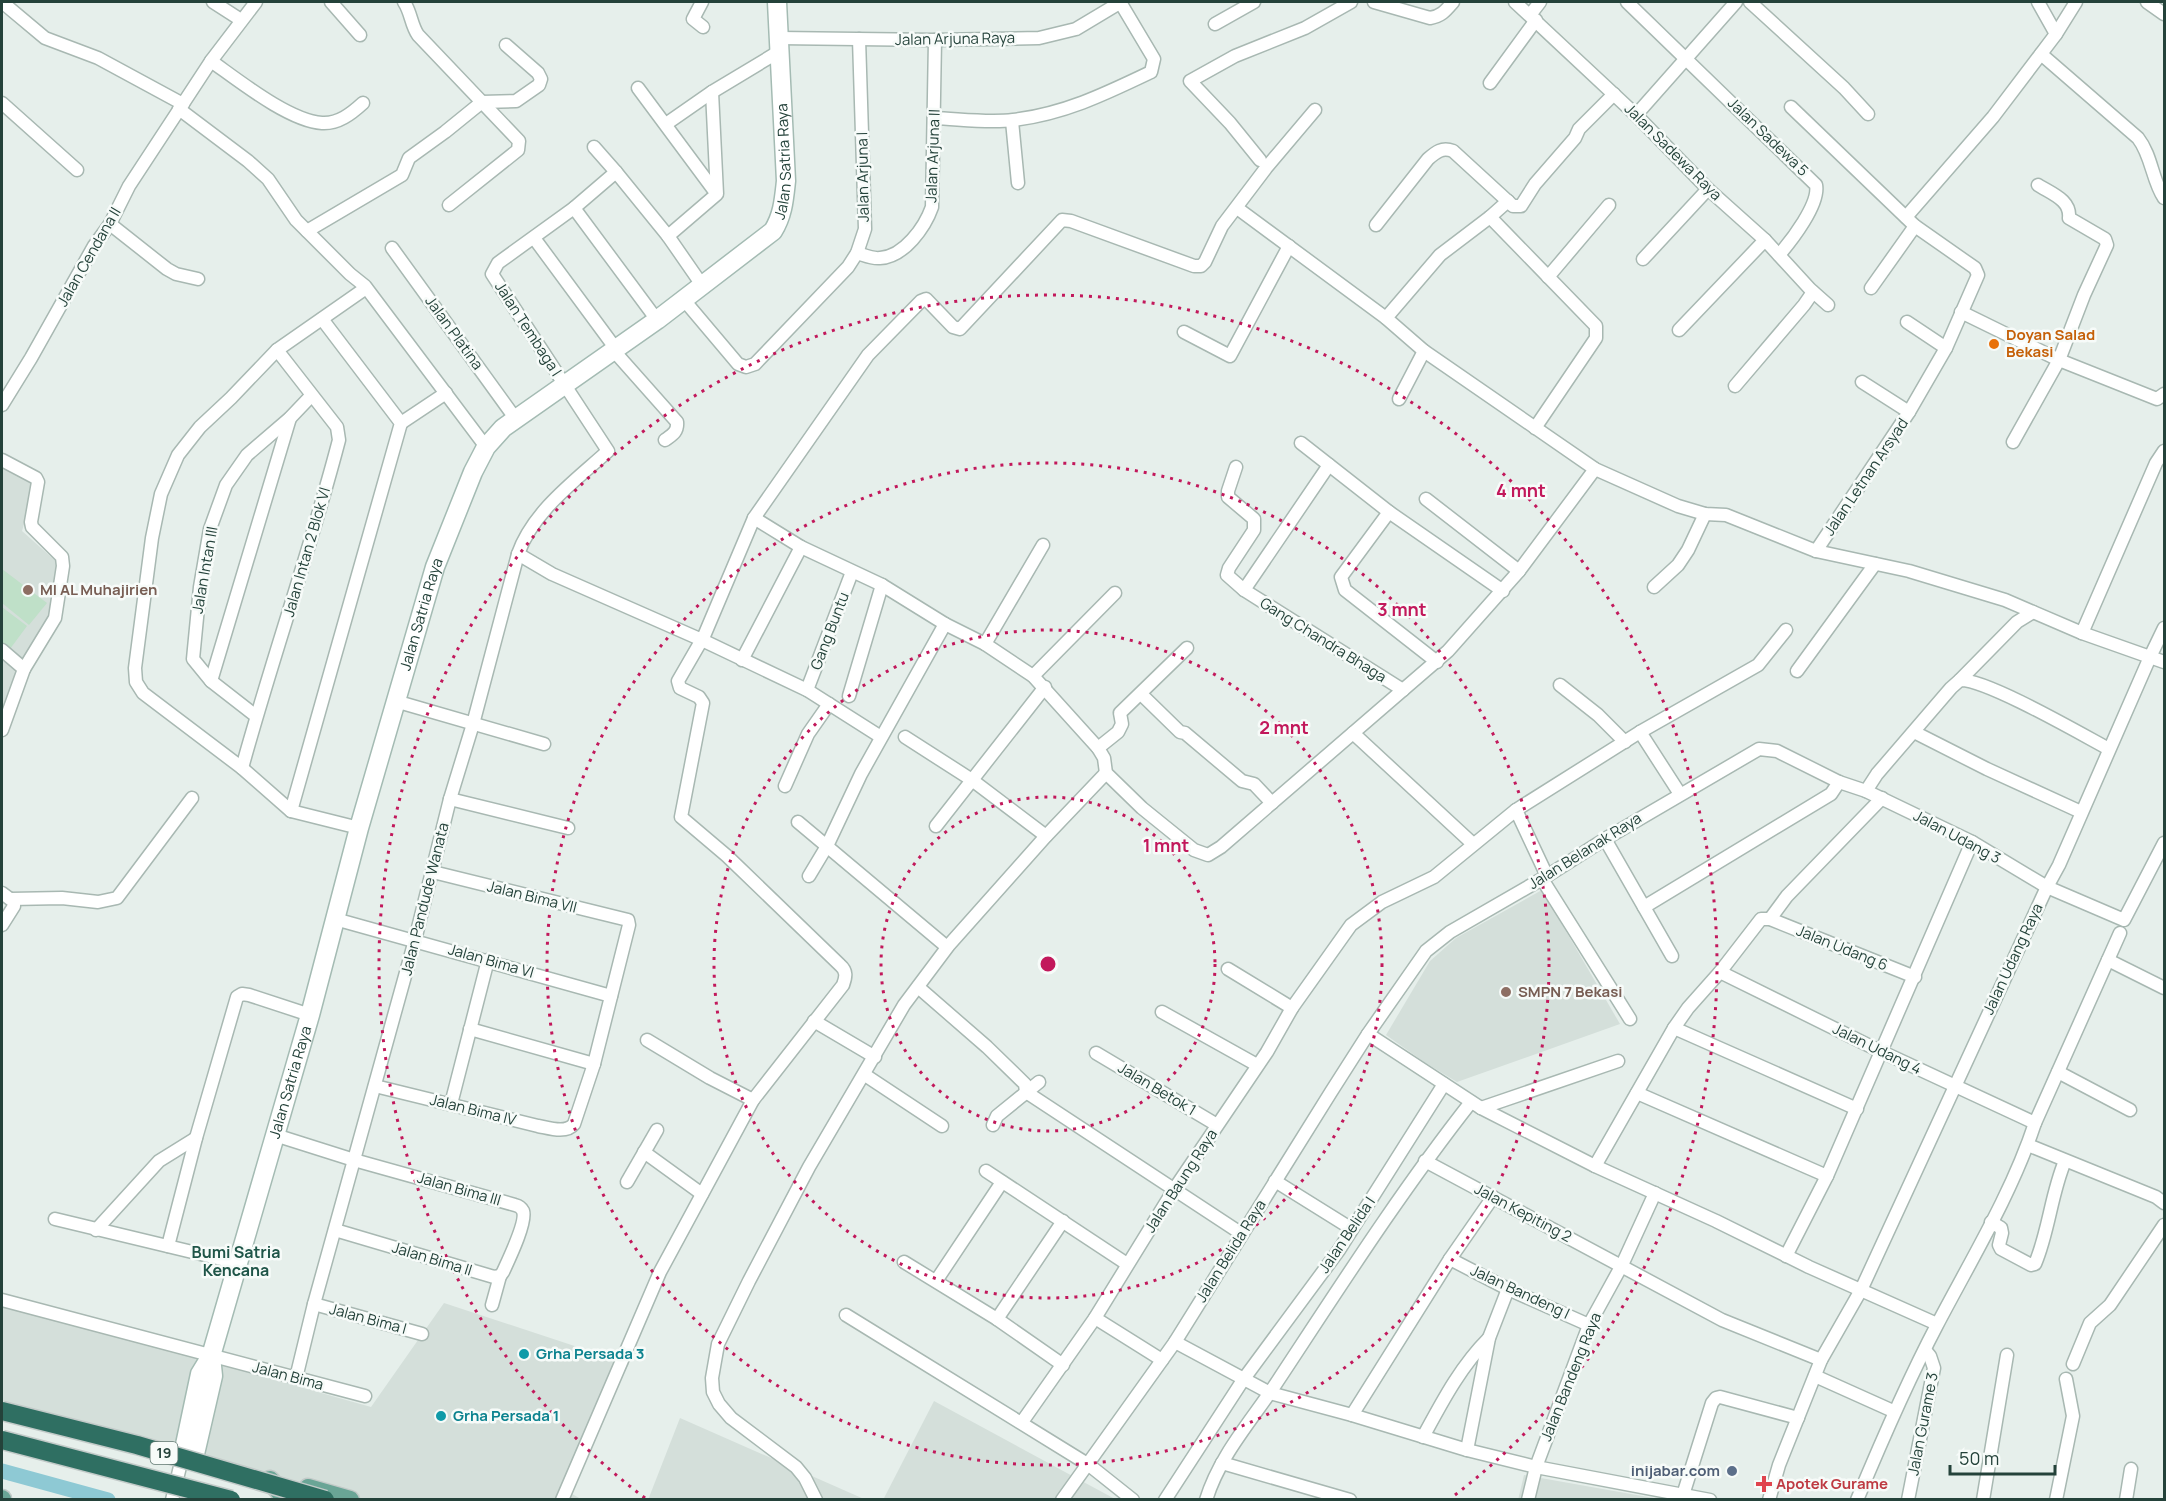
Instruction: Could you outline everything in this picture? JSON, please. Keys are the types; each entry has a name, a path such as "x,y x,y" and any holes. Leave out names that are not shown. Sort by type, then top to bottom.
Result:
{"highway":[{"name":"19","path":"2,1409 137,1445 325,1500"},
{"name":"19","path":"2,1440 231,1500"}],"main road":[{"path":"2,1409 188,1455 350,1500"},
{"path":"267,1476 284,1497 291,1500"}],"street":[{"path":"2,2 45,38 98,58 181,106 248,161 267,179 296,220 366,288 486,447"},
{"path":"213,2 241,20"},
{"name":"Jalan Cendana II","path":"2,405 94,246 110,224 129,186 211,62 256,2"},
{"path":"331,2 360,35"},
{"path":"404,2 418,35 519,141 518,150 449,206"},
{"path":"702,2 693,19 703,27"},
{"path":"934,118 1011,121 1070,109 1151,72 1154,59 1120,2"},
{"name":"Jalan Arjuna Raya","path":"780,44 1039,38 1076,29 1120,2"},
{"path":"1215,24 1254,2"},
{"path":"1260,160 1230,123 1190,81 1235,56 1305,28 1351,2"},
{"path":"1374,2 1430,18 1438,17 1453,2"},
{"name":"Jalan Sadewa Raya","path":"1515,2 1636,115 1708,189 1766,240 1828,306"},
{"path":"1490,83 1533,18 1540,2"},
{"path":"1627,2 1687,58"},
{"path":"1636,115 1736,2"},
{"path":"1750,2 1844,88 1868,114"},
{"path":"2038,2 2056,34"},
{"path":"1871,288 1910,222 2041,54 2076,2"},
{"path":"2147,2 2164,14"},
{"name":"Jalan Satria Raya","path":"188,1455 200,1374 211,1356 310,1015 359,828 435,567 464,494 486,447 516,418 657,320 774,231 780,221 786,181 777,7"},
{"name":"Jalan Arjuna II","path":"857,253 881,258 894,255 925,224 932,207 935,40"},
{"name":"Jalan Arjuna I","path":"684,300 738,364 744,366 754,364 848,267 857,253 864,229 859,43"},
{"path":"666,124 780,44"},
{"path":"307,231 401,177 409,158 482,102 516,102 539,85 541,79 538,73 506,45"},
{"path":"2041,54 2138,138 2148,154 2158,188 2164,198"},
{"name":"Jalan Sadewa 5","path":"1687,58 1817,186 1814,200 1797,234 1779,255"},
{"path":"211,62 288,112 303,118 322,123 340,120 363,103"},
{"path":"638,88 717,194"},
{"path":"712,92 717,194"},
{"path":"1376,225 1428,159 1446,148 1454,151 1513,206 1521,206 1535,184 1575,138 1579,129 1614,94"},
{"path":"2,103 77,170"},
{"path":"1791,107 1910,222"},
{"path":"562,1500 660,1272 753,1100 843,985 846,977 844,968 727,856 681,817 703,704 699,697 680,688 678,681 702,640 754,518 867,356 921,301 926,299 953,327 960,329 1062,220 1071,221 1194,266 1200,266 1205,262 1222,226 1266,168 1315,110"},
{"path":"1011,121 1018,183"},
{"path":"594,147 668,236 702,285"},
{"path":"616,172 534,238 613,345 614,351 677,422 673,435 665,440"},
{"path":"2013,442 2059,360 2107,241 2068,218 2070,210 2067,204 2038,185"},
{"path":"1643,259 1708,189"},
{"path":"668,236 717,194"},
{"path":"1386,318 1440,255 1508,201"},
{"path":"1548,277 1609,205"},
{"path":"574,208 657,320"},
{"path":"1237,208 1386,318 1424,351 1594,469 1678,506 1705,514 1726,515 1816,551"},
{"path":"1490,217 1596,326 1596,338 1535,428"},
{"name":"Jalan Letnan Arsyad","path":"1910,222 1977,271 1978,278 1946,348 1909,412 1816,551 1909,571 2005,600 2082,633 2164,662"},
{"path":"110,224 167,269 176,274 198,279"},
{"name":"Jalan Tembaga I","path":"534,238 498,263 492,274 608,451"},
{"path":"1679,330 1766,240"},
{"path":"1184,332 1230,356 1289,246"},
{"name":"Jalan Platina","path":"392,248 516,418"},
{"path":"359,828 291,811 242,768 143,693 136,682 136,653 158,505 178,455 200,427 278,350 366,288"},
{"path":"1735,386 1813,292"},
{"path":"1961,312 2059,360 2162,398"},
{"path":"322,319 400,423"},
{"path":"1908,322 1946,348"},
{"name":"Jalan Intan 2 Blok VI","path":"242,768 339,440 337,427 278,350"},
{"path":"1399,399 1424,351"},
{"path":"1862,382 1909,412"},
{"path":"291,811 400,423 446,393"},
{"name":"Jalan Intan III","path":"256,716 211,681 193,659 200,587 210,529 226,485 247,455 290,418 311,396"},
{"path":"211,681 290,418"},
{"path":"1300,443 1389,512 1503,591"},
{"name":"Jalan Pandude Wanata","path":"296,1378 314,1304 433,872 450,799 473,724 518,554 522,543 556,498 608,451"},
{"path":"2082,633 2160,465 2164,451"},
{"path":"2,460 36,478 38,482 32,527 62,557 63,566 55,618 24,669 2,730"},
{"path":"1236,467 1228,490 1228,497 1254,519 1254,530 1229,568 1227,575 1244,590 1329,465"},
{"path":"754,518 801,548 882,585 945,624 985,644 1033,676 1098,748 1104,758 1106,773 1181,841 1194,850 1208,855 1221,847 1437,662 1503,591 1594,469"},
{"path":"1426,499 1519,571"},
{"path":"1389,512 1341,577 1342,584 1345,590 1437,662"},
{"path":"1654,587 1678,565 1688,550 1705,514"},
{"path":"985,644 1042,545"},
{"path":"742,660 801,548"},
{"path":"518,554 552,574 702,640 807,690 881,737"},
{"path":"1797,671 1875,564"},
{"name":"Gang Buntu","path":"807,690 852,572"},
{"path":"849,696 882,585"},
{"name":"Gang Chandra Bhaga","path":"1244,590 1403,690"},
{"path":"1033,676 1115,593"},
{"path":"1863,790 1951,688 2016,622 2032,611"},
{"path":"809,876 861,774 945,624"},
{"name":"Jalan Udang Raya","path":"1769,1500 1779,1466 1821,1360 1861,1290 2059,865 2164,628"},
{"name":"Jalan Baung Raya","path":"1022,1422 1095,1318 1175,1188 1267,1052 1292,1008 1351,925 1372,908 1434,877 1516,810 1640,732 1758,665 1786,630"},
{"path":"1098,748 1118,732 1122,724 1120,713 1187,648"},
{"path":"2,650 24,669"},
{"path":"1960,680 1971,681 1996,691 2109,749"},
{"path":"1560,685 1598,715 1624,742"},
{"path":"936,826 1045,687"},
{"path":"1141,694 1180,732 1185,733 1242,781 1254,784 1272,803"},
{"path":"395,701 544,744"},
{"path":"784,786 808,734 829,704"},
{"path":"1640,732 1680,794"},
{"path":"1914,732 1987,769 2081,812"},
{"path":"1353,733 1473,844"},
{"path":"905,737 972,780 1046,836"},
{"name":"Jalan Belanak Raya","path":"1368,1034 1426,951 1450,932 1605,838 1760,750 1784,754 1842,783 1863,790"},
{"path":"816,1500 805,1478 796,1467 725,1412 713,1392 713,1367 718,1344 809,1167 904,1005 947,947 1106,773"},
{"path":"1644,907 1831,794 1842,783"},
{"name":"Jalan Udang 3","path":"1863,790 1972,842 2047,887 2124,920 2164,844"},
{"path":"6,896 98,902 117,898 192,798"},
{"path":"1595,1166 1674,1028 1688,1008 1720,972 1757,923 1764,918 1770,919 1787,896 1882,798"},
{"path":"450,799 568,828"},
{"path":"1516,810 1544,877 1630,1019"},
{"path":"798,822 947,947"},
{"path":"1605,838 1672,956"},
{"path":"1786,1256 1827,1176 1972,842"},
{"name":"Jalan Bima VII","path":"433,872 628,920 611,996"},
{"path":"2,925 13,910 14,902 6,896"},
{"name":"Jalan Bima VI","path":"336,919 415,939 611,996"},
{"name":"Jalan Udang 6","path":"1770,919 1915,977"},
{"path":"1857,1500 1893,1411 1991,1222 2028,1145 2035,1123 2120,933"},
{"path":"451,1104 488,960"},
{"path":"2108,960 2164,988"},
{"path":"1228,969 1292,1008"},
{"name":"Jalan Udang 4","path":"1720,972 1880,1051 2035,1123"},
{"path":"918,987 987,1047 1025,1084 1026,1092"},
{"path":"168,1246 196,1138 239,995 258,997 310,1015"},
{"path":"470,1029 594,1064 611,996"},
{"path":"1162,1012 1257,1065"},
{"path":"814,1021 875,1057"},
{"path":"1674,1028 1857,1109"},
{"path":"1368,1034 1473,1103 1595,1166 1937,1324"},
{"name":"Jalan Belida Raya","path":"1062,1500 1175,1342 1368,1034"},
{"path":"647,1040 753,1100"},
{"name":"Jalan Betok 1","path":"1096,1053 1217,1125"},
{"path":"1165,1500 1256,1387 1425,1161 1473,1103 1618,1061"},
{"name":"Jalan Bima IV","path":"375,1086 538,1126 571,1128 594,1064"},
{"path":"2058,1072 2130,1110"},
{"path":"865,1075 942,1126"},
{"path":"993,1125 997,1116 1039,1082"},
{"name":"Jalan Belida I","path":"1256,1387 1352,1229 1446,1086"},
{"path":"1026,1092 1242,1234"},
{"path":"1637,1093 1827,1176"},
{"path":"627,1182 657,1130"},
{"name":"Jalan Bima III","path":"275,1135 354,1160 518,1206 522,1209 523,1215 513,1249 500,1276"},
{"path":"96,1230 159,1161 196,1138"},
{"path":"2028,1145 2148,1194 2164,1203"},
{"path":"644,1152 702,1194"},
{"name":"Jalan Kepiting 2","path":"1425,1161 1722,1320 1821,1360"},
{"path":"1991,1222 2001,1228 1999,1245 2001,1248 2031,1265 2035,1264 2050,1216 2057,1182 2065,1161"},
{"path":"986,1171 1127,1264"},
{"path":"1275,1181 1352,1229"},
{"path":"936,1281 1002,1182"},
{"name":"Jalan Bandeng Raya","path":"1528,1500 1536,1467 1589,1325 1622,1265 1655,1193"},
{"path":"1352,1415 1450,1259 1493,1197"},
{"path":"55,1219 238,1263"},
{"path":"997,1319 1063,1221"},
{"path":"2073,1364 2090,1323 2110,1305 2164,1226"},
{"name":"Jalan Bima II","path":"335,1230 487,1276 500,1276"},
{"name":"Jalan Bandeng I","path":"1450,1259 1508,1289 1589,1325"},
{"path":"904,1262 997,1319 1063,1365"},
{"path":"492,1305 500,1276"},
{"path":"1467,1450 1489,1338 1508,1289"},
{"name":"Jalan Bima","path":"2,1300 365,1396"},
{"name":"Jalan Bima I","path":"314,1304 422,1334"},
{"path":"846,1315 1089,1465 1133,1500"},
{"path":"1095,1318 1162,1360"},
{"path":"1423,1437 1466,1363 1489,1338"},
{"path":"1175,1342 1256,1387 1467,1450 1536,1467 1710,1500"},
{"name":"Jalan Gurame 3","path":"1908,1500 1934,1368 1925,1350"},
{"path":"1983,1500 2007,1355"},
{"path":"1815,1376 1893,1411"},
{"path":"2056,1500 2073,1416 2066,1379"},
{"path":"1206,1500 1256,1387"},
{"path":"1683,1496 1712,1404 1716,1398 1720,1397 1798,1418"},
{"path":"172,1500 188,1455"},
{"path":"1222,1463 1350,1500"},
{"path":"2126,1500 2131,1469"}],"shaded area":[{"name":"MI AL Muhajirien","path":"2,467 37,480 22,531 59,564 51,616 21,664 2,647"},
{"path":"2,654 17,668 2,713"},
{"name":"SMPN 7 Bekasi","path":"1542,890 1620,1024 1457,1082 1386,1035 1430,961 1456,938"},
{"path":"2,1303 371,1407 444,1303 629,1364 563,1489 581,1499 350,1499 2,1407"},
{"path":"934,1401 1115,1499 883,1500"},
{"path":"680,1418 864,1499 648,1500"},
{"path":"1524,1475 1659,1499 1518,1500"}],"green space":[{"path":"2,569 47,603 29,625 2,603"},
{"path":"2,607 27,626 10,649 2,642"}],"waterway":[{"path":"2,1471 108,1500"}],"place":[{"name":"Doyan Salad Bekasi","path":"1994,344"},
{"name":"MI AL Muhajirien","path":"28,590"},
{"name":"SMPN 7 Bekasi","path":"1506,992"},
{"name":"Grha Persada 3","path":"524,1354"},
{"name":"Grha Persada 1","path":"441,1416"},
{"name":"inijabar.com","path":"1732,1471"},
{"name":"Apotek Gurame","path":"1764,1484"}],"district":[{"name":"Bumi Satria Kencana","path":"236,1261"}]}
